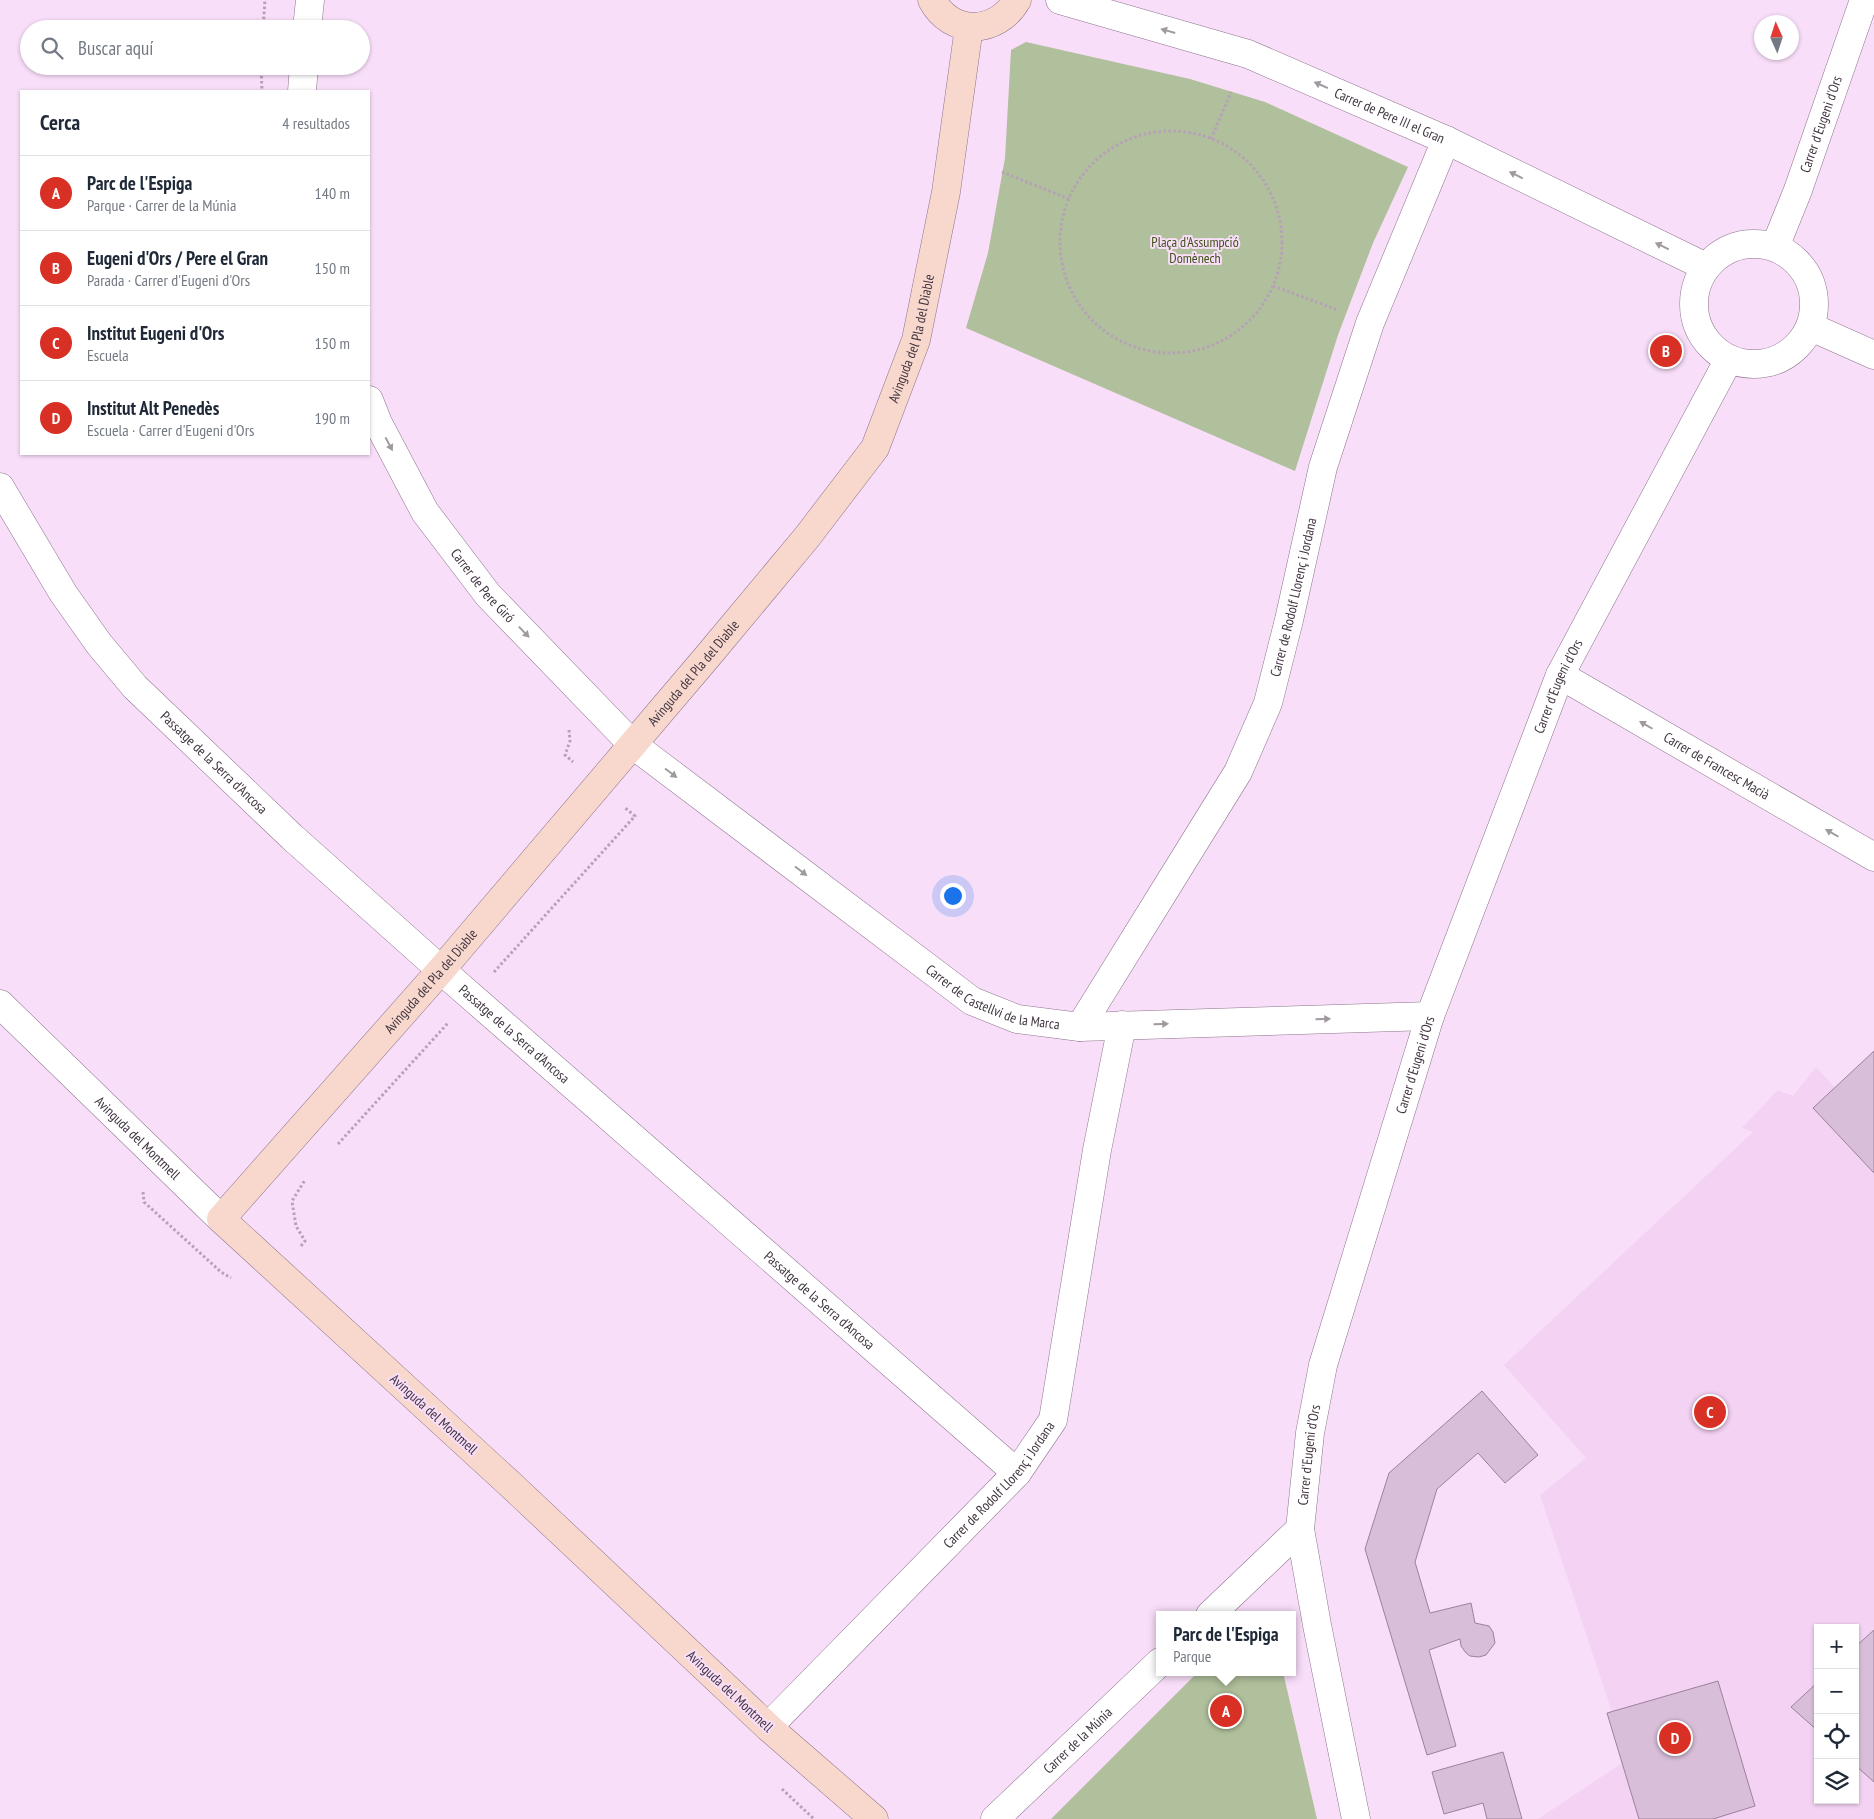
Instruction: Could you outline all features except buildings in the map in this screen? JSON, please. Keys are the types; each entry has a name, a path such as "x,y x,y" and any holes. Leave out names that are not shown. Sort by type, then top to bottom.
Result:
{"street":[{"path":"308,20 310,0"},
{"path":"932,0 943,15 958,24 980,27 1002,18 1012,8 1016,0"},
{"name":"Carrer de Pere III el Gran","path":"1060,0 1248,54 1446,140 1706,267"},
{"name":"Carrer d'Eugeni d'Ors","path":"1776,247 1798,190 1864,0"},
{"name":"Avinguda del Pla del Diable","path":"221,1219 441,970 707,657 807,537 875,448 916,340 946,192 969,26"},
{"path":"302,90 303,75"},
{"name":"Carrer de Rodolf Llorenç i Jordana","path":"1080,1027 1238,772 1268,703 1289,620 1323,467 1370,323 1446,140"},
{"path":"1757,243 1776,247 1786,252 1801,265 1811,283 1815,304 1810,327 1796,348 1778,359 1756,364 1730,359 1712,348 1703,337 1694,314 1695,289 1706,267 1726,250 1757,243"},
{"path":"1810,327 1874,355"},
{"name":"Carrer d'Eugeni d'Ors","path":"1356,1819 1317,1625 1300,1529 1310,1433 1323,1365 1430,1016 1560,675 1730,359"},
{"name":"Carrer de Pere Giró","path":"370,403 378,423 426,512 488,596 632,744"},
{"name":"Passatge de la Serra d'Ancosa","path":"0,487 63,593 99,644 135,687 292,836 441,970 1017,1473"},
{"name":"Carrer de Francesc Macià","path":"1560,675 1874,857"},
{"name":"Carrer de Castellvi de la Marca","path":"632,744 972,1001 1017,1019 1080,1027 1430,1016"},
{"name":"Avinguda del Montmell","path":"0,1004 221,1219 511,1485 768,1727 874,1819"},
{"name":"Carrer de Rodolf Llorenç i Jordana","path":"768,1727 1017,1473 1053,1420 1098,1150 1122,1025"},
{"path":"1214,1611 1300,1529"},
{"name":"Carrer de la Múnia","path":"995,1819 1156,1666"}],"path":[{"path":"264,20 265,0"},
{"path":"261,75 262,90"},
{"path":"1211,139 1231,92"},
{"path":"1160,132 1187,132 1211,139 1229,148 1253,168 1269,191 1277,211 1282,232 1281,259 1273,286 1262,306 1225,339 1208,346 1171,353 1144,350 1124,343 1105,332 1088,317 1074,297 1062,268 1059,243 1064,211 1069,199 1075,186 1088,168 1120,144 1138,136 1160,132"},
{"path":"1002,172 1069,199"},
{"path":"1273,286 1346,314"}],"shaded area":[{"path":"1816,1067 1835,1088 1874,1173 1874,1819 1538,1819 1622,1763 1607,1713 1612,1712 1540,1495 1586,1458 1504,1365 1753,1132 1742,1128 1778,1090 1793,1096"}],"green space":[{"name":"Plaça d'Assumpció Domènech","path":"1026,42 1190,79 1265,102 1408,167 1373,243 1338,335 1295,471 966,328 988,253 1005,158 1011,50"},
{"path":"1194,1676 1284,1676 1317,1819 1051,1819"}],"place":[{"name":"Eugeni d'Ors / Pere el Gran","path":"1666,351"},
{"name":"Institut Eugeni d'Ors","path":"1710,1412"},
{"name":"Parc de l'Espiga","path":"1226,1711"},
{"name":"Institut Alt Penedès","path":"1675,1738"}]}
